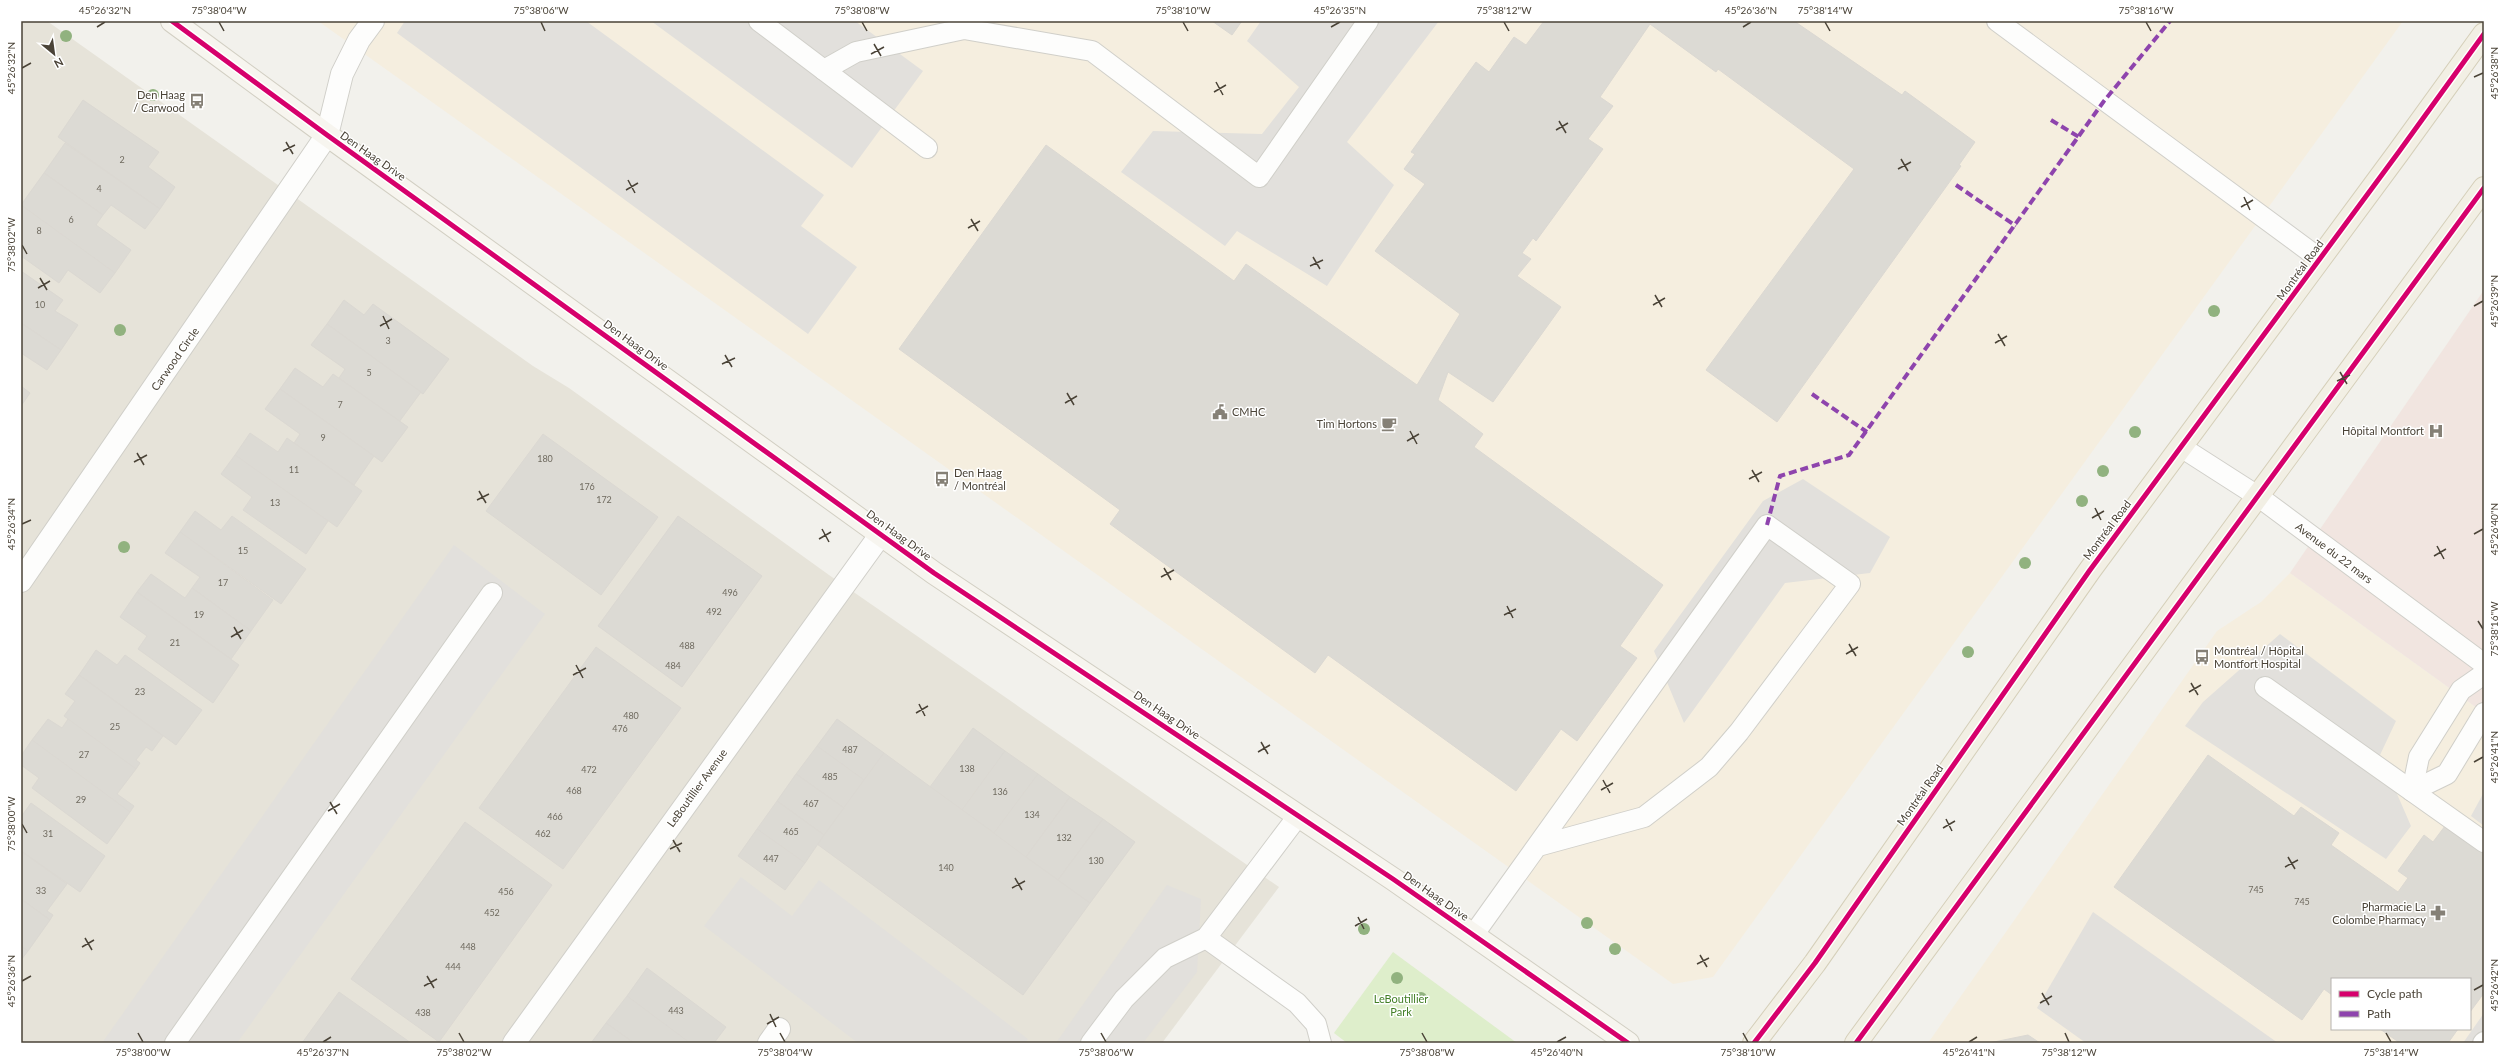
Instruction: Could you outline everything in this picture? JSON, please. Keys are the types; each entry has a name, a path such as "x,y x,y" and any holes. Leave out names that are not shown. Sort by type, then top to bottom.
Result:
{"main road":[{"name":"Montréal Road","path":"1754,1043 1815,963 2090,570 2479,41 2484,26"},
{"path":"1856,1043 2259,497 2484,188"}],"street":[{"name":"Den Haag Drive","path":"172,21 327,135 934,573 1116,692 1474,934 1628,1043"},
{"path":"327,135 342,74 359,40 373,21"},
{"name":"Carwood Circle","path":"21,581 327,135"},
{"name":"LeBoutillier Avenue","path":"514,1043 881,534"}],"lane":[{"path":"759,21 927,148"},
{"path":"824,70 856,52 964,29 1092,51 1259,177 1368,21"},
{"path":"1998,21 2320,259"},
{"name":"Avenue du 22 mars","path":"2181,447 2259,497 2484,664"},
{"path":"1474,934 1767,524 1850,584 1739,732 1709,767 1644,817 1538,846"},
{"path":"175,1043 492,593"},
{"path":"2412,791 2419,757 2461,690 2484,674"},
{"path":"2265,687 2484,842"},
{"path":"2412,791 2447,774 2484,713"},
{"path":"1091,1043 1124,999 1165,958 1206,938 1298,816"},
{"path":"1206,938 1296,1003 1316,1024 1321,1043"}],"shaded area":[{"path":"21,21 47,21 533,366 569,388 829,575 1279,887 1162,1043 21,1043"},
{"path":"318,21 2403,21 1713,977 1673,984"},
{"path":"405,21 586,21 824,195 801,226 857,267 808,334 397,33"},
{"path":"651,21 855,21 923,71 852,168"},
{"path":"1261,21 1439,21 1347,142 1394,185 1327,286 1237,231 1225,246 1121,172 1153,131 1262,134 1299,87 1247,41"},
{"name":"Hôpital Montfort","path":"2484,290 2484,713 2290,573"},
{"path":"1803,479 1890,537 1870,573 1785,583 1684,723 1654,651 1763,501"},
{"path":"454,545 545,614 237,1043 102,1043"},
{"path":"2290,573 2484,713 2484,1043 1928,1043 2217,631 2261,602"},
{"path":"2280,634 2396,721 2380,755 2411,826 2386,859 2185,726 2203,702"},
{"path":"2484,792 2484,826 2471,816"},
{"path":"741,877 792,916 819,880 1028,1039 1025,1043 858,1043 704,926"},
{"path":"1167,885 1201,899 1197,972 1143,1043 1056,1043"},
{"path":"2093,912 2278,1043 2086,1043 2037,1008"},
{"path":"2484,1013 2484,1043 2463,1043"}],"green space":[{"name":"LeBoutillier Park","path":"1393,952 1517,1043 1347,1043 1334,1033"}],"building":[{"path":"1212,21 1242,21 1232,35"},
{"name":"CMHC","path":"1544,21 1794,21 1902,95 1905,91 1975,142 1959,165 1961,166 1777,422 1706,370 1854,169 1718,69 1716,72 1650,24 1600,97 1613,106 1588,139 1603,149 1536,241 1533,238 1522,253 1531,259 1517,276 1561,307 1493,402 1448,372 1438,400 1483,434 1474,447 1663,585 1620,646 1637,658 1577,741 1561,729 1516,791 1328,655 1315,673 1110,524 1120,510 899,349 1046,145 1234,281 1246,264 1417,385 1460,314 1375,251 1425,184 1404,169 1415,154 1411,152 1476,62 1489,72 1514,37 1526,45"},
{"path":"83,100 159,152 148,167 175,187 160,209 58,137"},
{"path":"65,143 160,209 145,229 111,205 103,215 44,173"},
{"path":"44,173 103,215 96,225 131,250 115,273 21,205"},
{"path":"21,205 115,273 100,293 68,270 59,283 21,256"},
{"path":"21,271 63,300 55,311 78,325 61,350 21,323"},
{"path":"344,300 364,315 373,304 449,359 423,394 327,324"},
{"path":"21,323 61,350 47,370 21,353"},
{"path":"327,324 421,392 399,422 339,378 345,369 311,345"},
{"path":"295,368 323,387 333,374 408,427 382,462 280,389"},
{"path":"21,386 30,393 21,406"},
{"path":"280,389 374,456 354,485 294,443 300,434 265,409"},
{"path":"250,433 278,452 287,438 362,491 337,527 235,455"},
{"path":"543,434 658,517 601,595 486,511"},
{"path":"235,455 328,521 306,554 243,510 252,497 221,474"},
{"path":"195,511 221,530 232,516 306,569 281,604 180,532"},
{"path":"678,516 762,576 682,687 598,626"},
{"path":"180,532 273,600 251,631 192,588 200,577 165,553"},
{"path":"151,574 185,598 192,588 251,631 231,659 137,592"},
{"path":"137,592 239,665 213,703 138,649 147,636 120,617"},
{"path":"596,647 681,708 563,869 479,808"},
{"path":"96,650 117,665 125,655 202,710 176,745 79,675"},
{"path":"79,675 163,736 152,751 146,747 136,760 140,763 136,769 64,716 75,701 65,694"},
{"path":"48,719 62,728 68,719 136,769 117,794 134,806 130,812 32,740"},
{"path":"837,719 884,753 864,780 817,746"},
{"path":"973,728 1005,751 962,810 930,787"},
{"path":"32,740 130,812 107,844 32,788 39,778 21,765 21,756"},
{"path":"817,746 864,780 844,808 796,774"},
{"path":"1005,751 1038,774 994,833 962,810"},
{"path":"884,753 1090,903 1023,995 817,844"},
{"path":"2208,755 2294,816 2301,807 2339,833 2331,845 2398,892 2408,878 2398,871 2424,835 2433,842 2445,826 2484,854 2484,993 2471,1011 2471,978 2331,978 2331,994 2324,989 2302,1020 2114,887"},
{"path":"796,774 844,808 824,835 777,801"},
{"path":"1038,774 1070,797 1026,857 994,833"},
{"path":"1070,797 1103,819 1058,880 1026,857"},
{"path":"777,801 824,835 805,863 757,829"},
{"path":"31,803 105,856 80,892 21,851 21,817"},
{"path":"1103,819 1135,842 1090,903 1058,880"},
{"path":"465,822 552,885 439,1042 351,979"},
{"path":"757,829 805,863 785,890 738,856"},
{"path":"21,851 67,884 47,911 53,915 50,920 21,899"},
{"path":"21,899 50,920 28,951 21,946"},
{"path":"21,946 28,951 21,960"},
{"path":"647,968 726,1027 714,1043 690,1043 627,996"},
{"path":"339,992 411,1043 302,1043"},
{"path":"627,996 690,1043 634,1043 606,1023"},
{"path":"606,1023 634,1043 591,1043"},
{"path":"2381,1030 2457,1030 2448,1043 2400,1043"},
{"path":"2028,1035 2040,1043 1989,1043"}],"marked path":[{"path":"1767,525 1780,476 1849,455 2104,101 2170,21"},
{"path":"2051,120 2079,137"},
{"path":"1956,185 2016,226"},
{"path":"1812,394 1867,432"}],"cycle path":[{"path":"172,21 327,135 934,573 1393,879 1628,1043"},
{"path":"1754,1043 1815,963 2090,570 2484,34"},
{"path":"1856,1043 2484,188"}],"place":[{"name":"Den Haag / Carwood","path":"197,101"},
{"name":"CMHC","path":"1220,412"},
{"name":"Tim Hortons","path":"1389,424"},
{"name":"Hôpital Montfort","path":"2436,431"},
{"name":"Den Haag / Montréal","path":"942,479"},
{"name":"Montréal / Hôpital Montfort Hospital","path":"2202,657"},
{"name":"Pharmacie La Colombe Pharmacy","path":"2438,913"}]}
